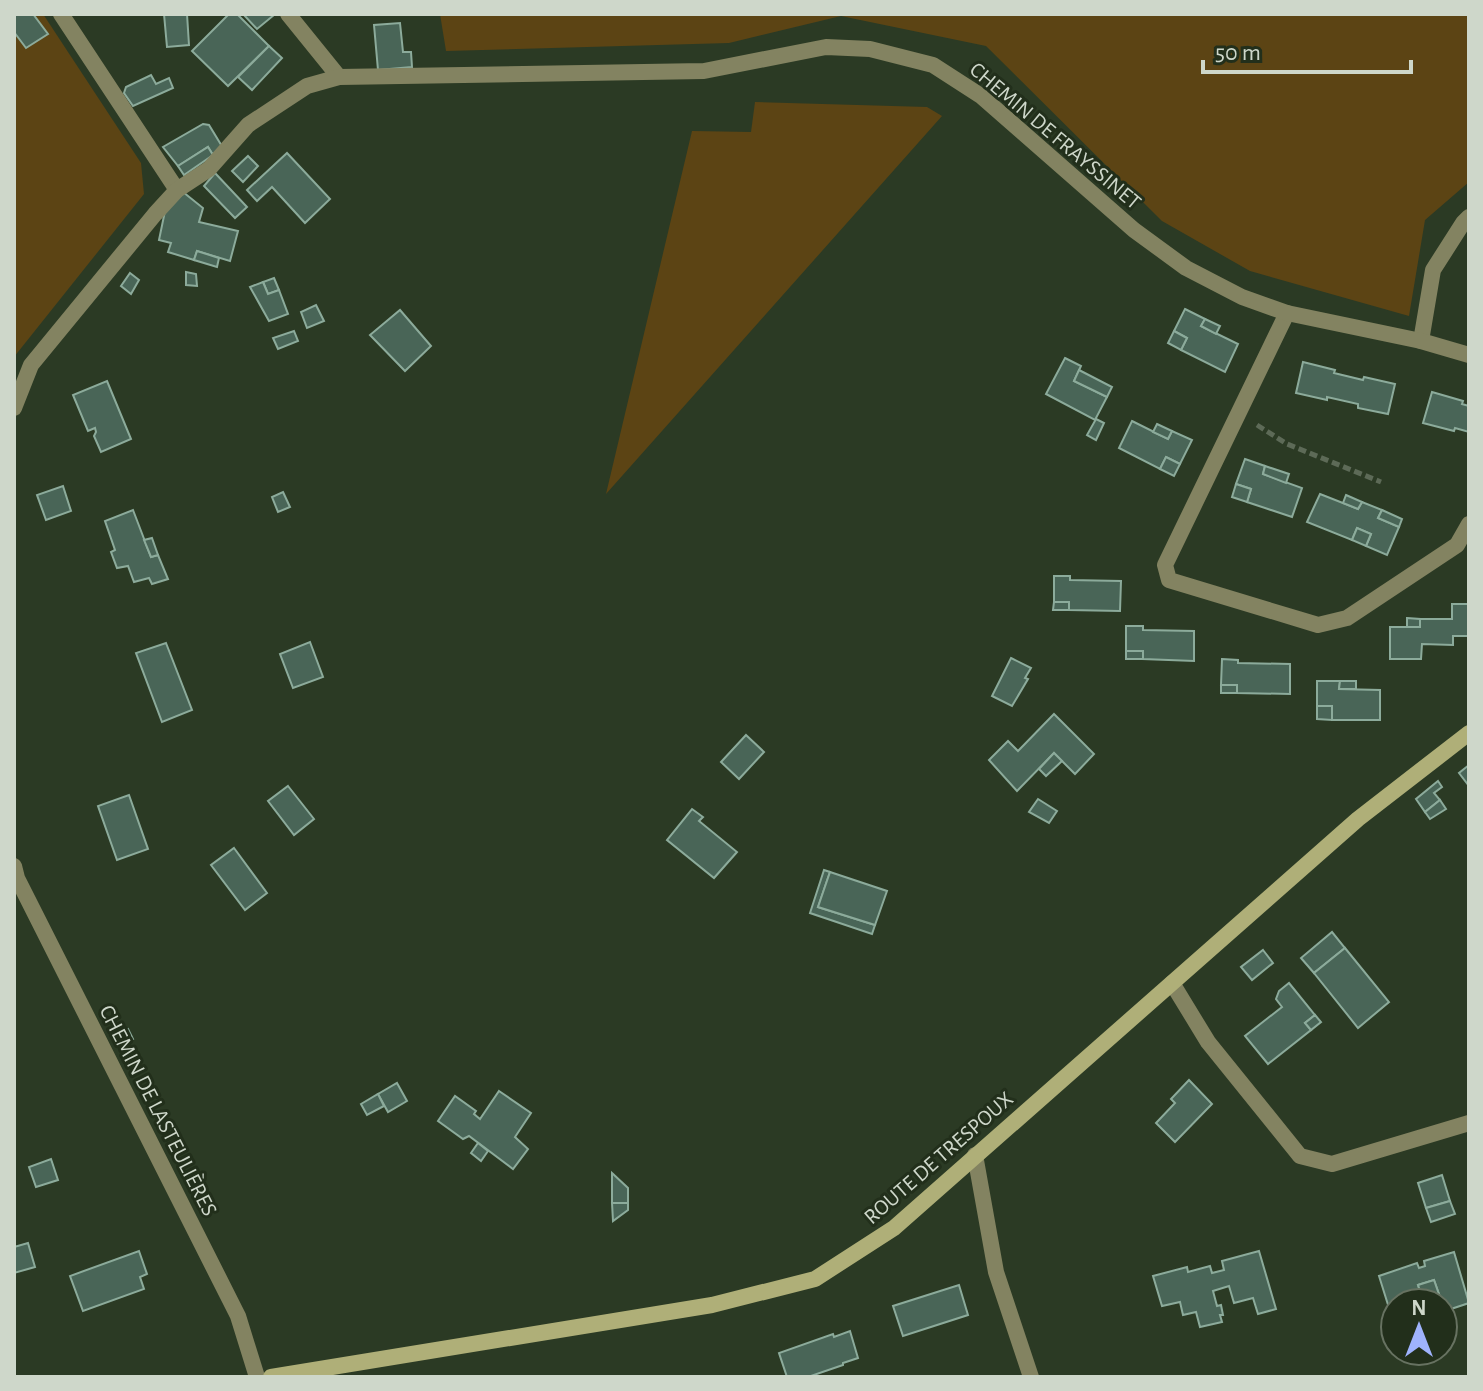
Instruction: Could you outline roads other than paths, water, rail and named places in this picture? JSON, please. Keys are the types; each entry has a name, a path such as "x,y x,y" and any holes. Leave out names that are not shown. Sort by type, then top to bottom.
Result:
{"street":[{"path":"61,14 177,190"},
{"path":"14,408 31,365 177,190 209,169 248,125 307,86 339,77 288,14"},
{"name":"CHEMIN DE FRAYSSINET","path":"339,77 704,71 826,47 870,49 933,65 981,96 1134,230 1186,268 1242,297 1287,313 1421,341 1469,355"},
{"path":"1421,341 1433,270 1469,217"},
{"path":"1287,313 1165,565 1169,580 1318,625 1347,618 1457,545 1469,524"},
{"name":"ROUTE DE TRESPOUX","path":"271,1377 712,1305 815,1279 894,1228 1358,819 1469,733"},
{"name":"CHEMIN DE LASTEULIÈRES","path":"14,866 17,878 238,1316 257,1377"},
{"path":"1172,983 1208,1042 1300,1156 1332,1164 1469,1123"},
{"path":"975,1155 996,1272 1031,1377"}]}
